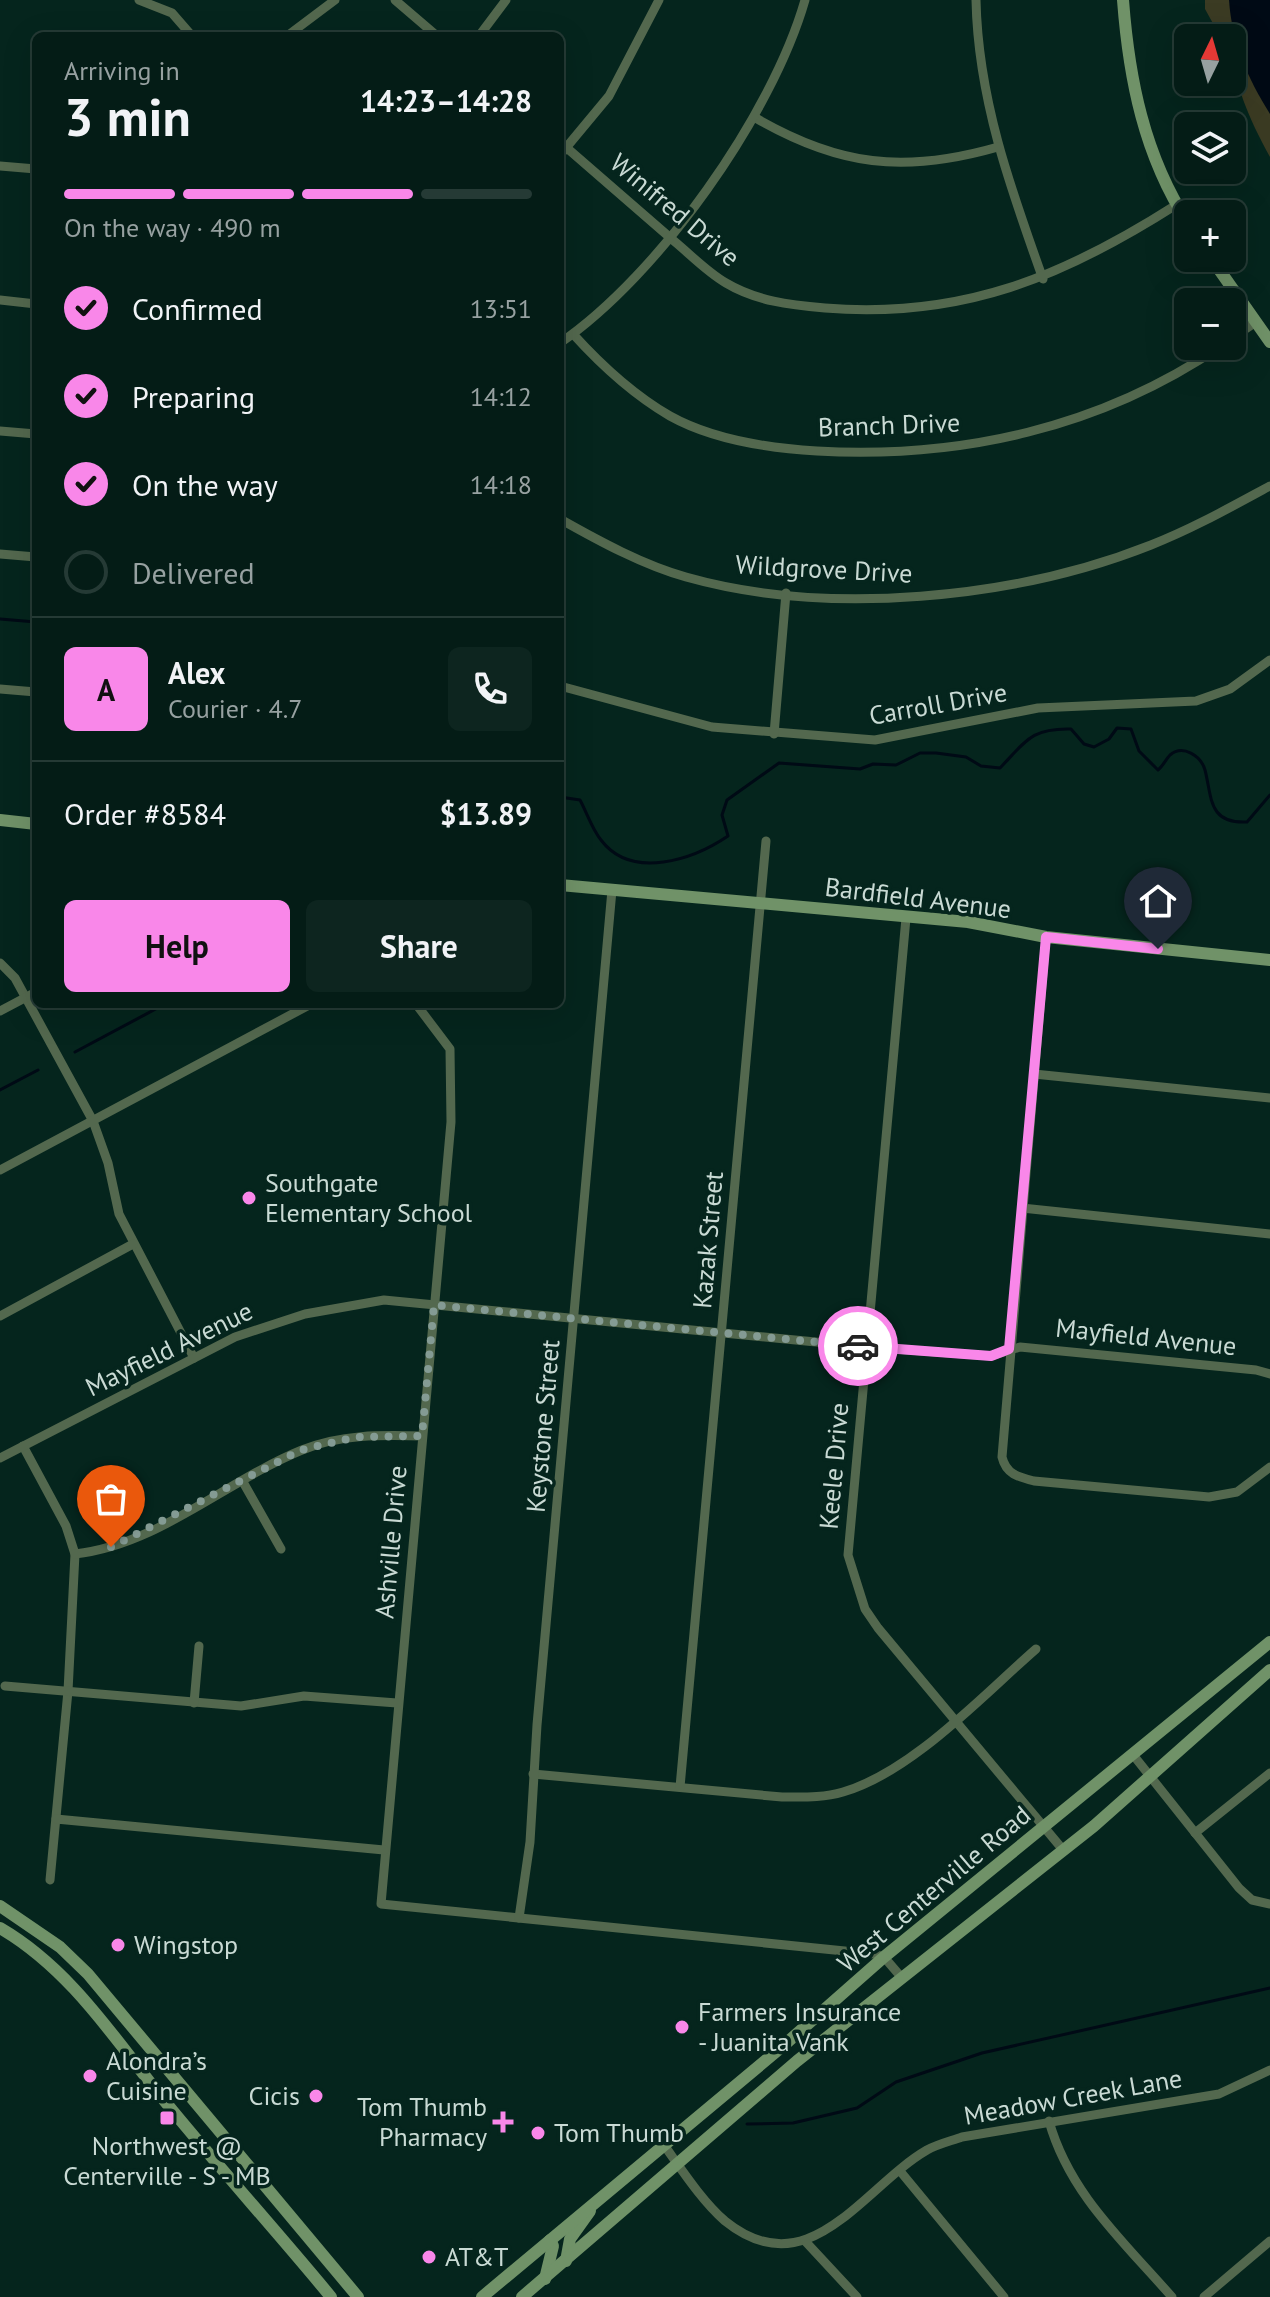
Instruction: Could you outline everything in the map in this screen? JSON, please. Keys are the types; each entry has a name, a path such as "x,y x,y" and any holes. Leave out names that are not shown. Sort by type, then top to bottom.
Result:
{"main road":[{"path":"1123,0 1129,69 1153,155 1174,201"},
{"path":"1221,272 1270,342"},
{"path":"0,820 32,824"},
{"name":"Bardfield Avenue","path":"564,885 968,922 1046,937 1270,960"},
{"name":"West Centerville Road","path":"482,2297 783,2046 884,1957 1270,1642"},
{"name":"West Centerville Road","path":"522,2297 797,2061 1064,1851 1149,1773 1270,1670"},
{"path":"0,1906 60,1947 88,1974 358,2297"},
{"path":"0,1928 70,1983 157,2093 257,2206 331,2297"},
{"path":"783,2046 797,2061"},
{"path":"157,2093 173,2073"},
{"path":"257,2206 272,2195"},
{"path":"566,2261 570,2239 595,2201"},
{"path":"545,2279 553,2246 550,2240"}],"street":[{"path":"139,0 172,13 189,32"},
{"path":"292,32 335,0"},
{"path":"395,0 432,32"},
{"path":"482,32 506,0"},
{"path":"564,146 609,96 659,0"},
{"path":"564,340 608,303 669,237 754,117 791,41 805,0"},
{"path":"976,0 983,84 998,147 1043,279"},
{"path":"754,117 822,151 885,162 918,163 998,147"},
{"name":"Winifred Drive","path":"564,150 723,282 756,297 793,305 874,311 938,306 1011,290 1043,279 1100,252 1174,206"},
{"path":"0,166 32,169"},
{"path":"0,300 32,304"},
{"path":"1246,329 1256,322"},
{"name":"Branch Drive","path":"573,334 632,392 671,417 703,431 760,445 851,453 959,447 1063,424 1137,394 1196,360"},
{"path":"0,431 32,434"},
{"name":"Wildgrove Drive","path":"564,521 592,537 684,576 786,593 927,597 980,592 1024,583 1150,546 1270,486"},
{"path":"0,554 32,557"},
{"path":"774,734 786,593"},
{"name":"Carroll Drive","path":"564,687 669,718 712,727 875,740 1038,708 1196,701 1230,689 1270,660"},
{"path":"0,689 32,692"},
{"name":"Kazak Street","path":"680,1787 766,841"},
{"name":"Keystone Street","path":"519,1918 530,1842 533,1774 612,890"},
{"name":"Keele Drive","path":"906,918 848,1555 865,1609 1064,1851"},
{"path":"1046,937 1009,1349 1002,1457 1004,1467 1016,1477 1034,1481 1209,1497 1237,1492 1270,1467"},
{"path":"0,963 15,978 93,1121 108,1163 119,1214 194,1358"},
{"path":"0,1011 32,994"},
{"path":"0,1170 304,1008"},
{"name":"Ashville Drive","path":"419,1008 450,1049 452,1076 381,1904 519,1918"},
{"path":"1034,1074 1270,1098"},
{"path":"1022,1208 1270,1234"},
{"path":"0,1316 133,1244"},
{"name":"Mayfield Avenue","path":"0,1458 194,1358 270,1324 337,1306 384,1300 867,1347 991,1356 1009,1349 1067,1351 1270,1374"},
{"path":"75,1554 126,1541 301,1450 335,1440 378,1434 422,1436"},
{"path":"23,1446 66,1526 75,1554 68,1691 50,1880"},
{"path":"243,1482 281,1549"},
{"path":"194,1703 199,1646"},
{"path":"533,1774 782,1797 821,1797 845,1792 878,1777 954,1720 1036,1649"},
{"path":"5,1686 241,1706 304,1696 397,1703"},
{"path":"1134,1756 1239,1888 1252,1900 1270,1904"},
{"path":"1195,1833 1270,1773"},
{"path":"56,1819 384,1850"},
{"path":"519,1918 771,1942 884,1957 902,1978"},
{"name":"Meadow Creek Lane","path":"805,2241 830,2230 928,2149 962,2137 1219,2094 1270,2070"},
{"path":"1049,2121 1064,2167 1080,2190 1172,2297"},
{"path":"664,2145 723,2219 736,2228 780,2243 805,2241 852,2295"},
{"path":"900,2171 1004,2297"},
{"path":"1204,2297 1270,2241"}],"shaded area":[{"path":"1205,0 1270,0 1270,157 1242,96 1246,96 1246,24 1213,24 1205,9"},
{"path":"1229,0 1270,0 1270,114 1246,68 1246,24 1232,24"}],"waterway":[{"path":"0,619 32,622"},
{"path":"564,798 580,800 598,836 614,853 629,860 663,862 698,852 728,836 722,815 727,800 779,763 860,769 873,764 896,765 920,753 936,753 966,757 981,766 1000,768 1023,744 1038,734 1071,729 1084,744 1094,747 1109,739 1117,728 1131,729 1139,751 1158,770 1175,752 1186,751 1196,756 1205,770 1214,807 1225,819 1247,822 1270,795"},
{"path":"75,1052 158,1008"},
{"path":"0,1090 38,1070"},
{"path":"747,2124 793,2123 857,2108 896,2082 982,2053 1270,1988"}],"way so far":[{"path":"111,1547 179,1515 301,1450 335,1440 378,1434 422,1436 434,1305 858,1346"}],"place":[{"name":"Southgate Elementary School","path":"249,1198"},
{"name":"Wingstop","path":"118,1945"},
{"name":"Farmers Insurance - Juanita Vank","path":"682,2027"},
{"name":"Alondra’s Cuisine","path":"90,2076"},
{"name":"Cicis","path":"316,2096"},
{"name":"Northwest @ Centerville - S - MB","path":"167,2118"},
{"name":"Tom Thumb Pharmacy","path":"503,2122"},
{"name":"Tom Thumb","path":"538,2133"},
{"name":"AT&T","path":"429,2257"}],"route":[{"path":"858,1346 991,1356 1009,1349 1046,937 1158,949"}]}
